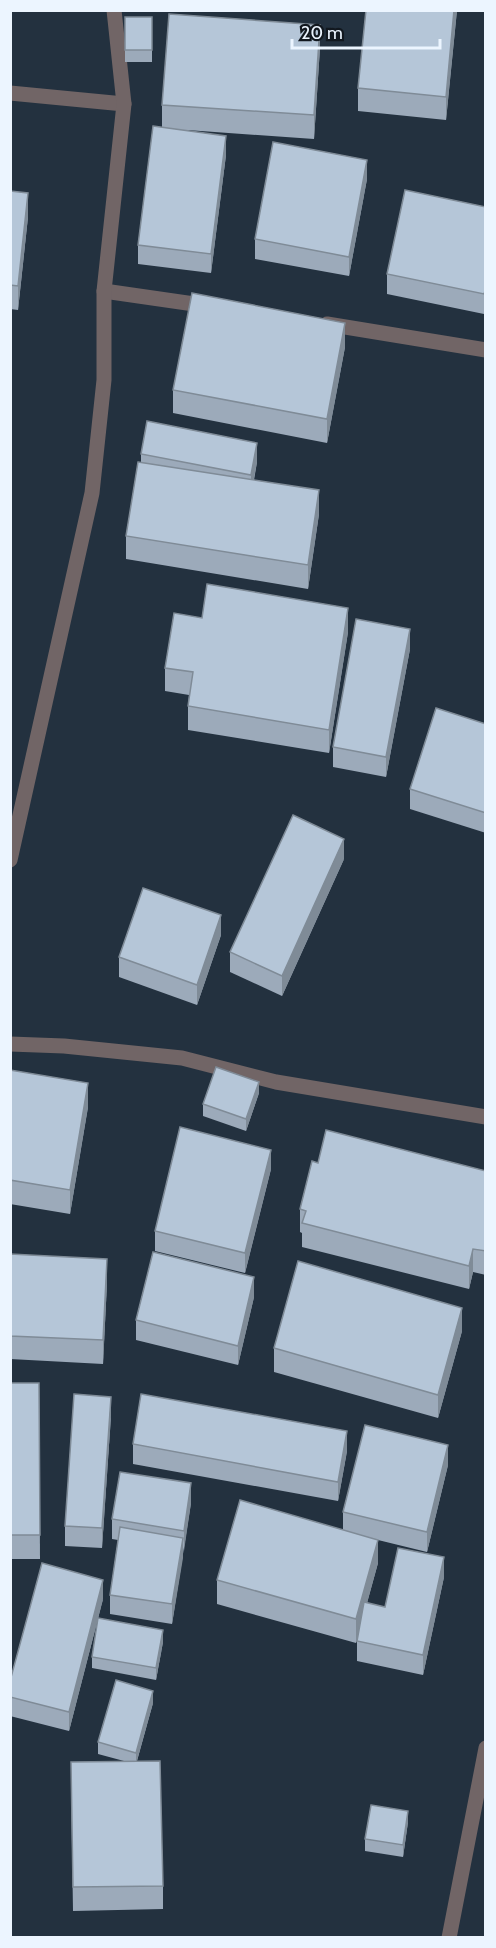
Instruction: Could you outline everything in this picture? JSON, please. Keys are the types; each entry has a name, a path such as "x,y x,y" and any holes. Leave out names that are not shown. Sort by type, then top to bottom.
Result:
{"street":[{"path":"10,860 92,493 104,380 104,291 124,104 114,10"},
{"path":"10,93 124,104"},
{"path":"104,291 218,308"},
{"path":"309,322 486,350"},
{"path":"10,1044 64,1046 182,1058 276,1082 486,1117"},
{"path":"449,1938 486,1748"}],"building":[{"path":"366,10 454,10 446,97 358,88"},
{"path":"169,14 320,25 314,115 162,105"},
{"path":"125,17 152,17 152,50 125,50"},
{"path":"153,126 226,136 211,254 138,245"},
{"path":"273,142 367,160 349,257 255,239"},
{"path":"405,190 486,207 486,288 484,294 387,274"},
{"path":"10,191 28,193 18,286 10,285"},
{"path":"192,293 345,323 327,419 173,390"},
{"path":"147,421 257,443 251,475 141,454"},
{"path":"138,462 319,490 308,565 126,536"},
{"path":"207,584 348,608 329,730 188,706 193,672 165,668 174,613 202,618"},
{"path":"356,619 410,629 386,757 333,747"},
{"path":"436,708 486,724 486,813 410,789"},
{"path":"293,815 344,839 282,976 230,952"},
{"path":"143,888 221,915 197,985 119,957"},
{"path":"216,1067 259,1082 246,1119 203,1104"},
{"path":"10,1070 88,1083 70,1190 10,1180"},
{"path":"180,1127 271,1150 245,1253 155,1231"},
{"path":"326,1130 486,1171 486,1251 473,1249 469,1266 302,1223 306,1211 300,1209 312,1161 318,1163"},
{"path":"153,1252 254,1277 238,1346 136,1320"},
{"path":"10,1254 107,1259 103,1340 10,1336"},
{"path":"298,1261 462,1308 438,1395 274,1348"},
{"path":"10,1383 39,1383 40,1535 10,1535"},
{"path":"74,1394 111,1397 102,1528 65,1526"},
{"path":"141,1394 347,1431 338,1482 133,1444"},
{"path":"365,1425 448,1445 427,1532 343,1512"},
{"path":"120,1472 191,1483 184,1531 112,1519"},
{"path":"240,1500 378,1540 356,1619 217,1580"},
{"path":"120,1527 183,1538 172,1604 110,1595"},
{"path":"398,1548 444,1557 423,1655 357,1641 364,1602 385,1607"},
{"path":"42,1563 103,1580 69,1712 10,1697 10,1681"},
{"path":"98,1618 163,1630 156,1668 92,1657"},
{"path":"116,1680 153,1691 136,1753 98,1742"},
{"path":"160,1761 163,1886 73,1887 71,1762"},
{"path":"371,1805 408,1811 403,1845 365,1839"}]}
